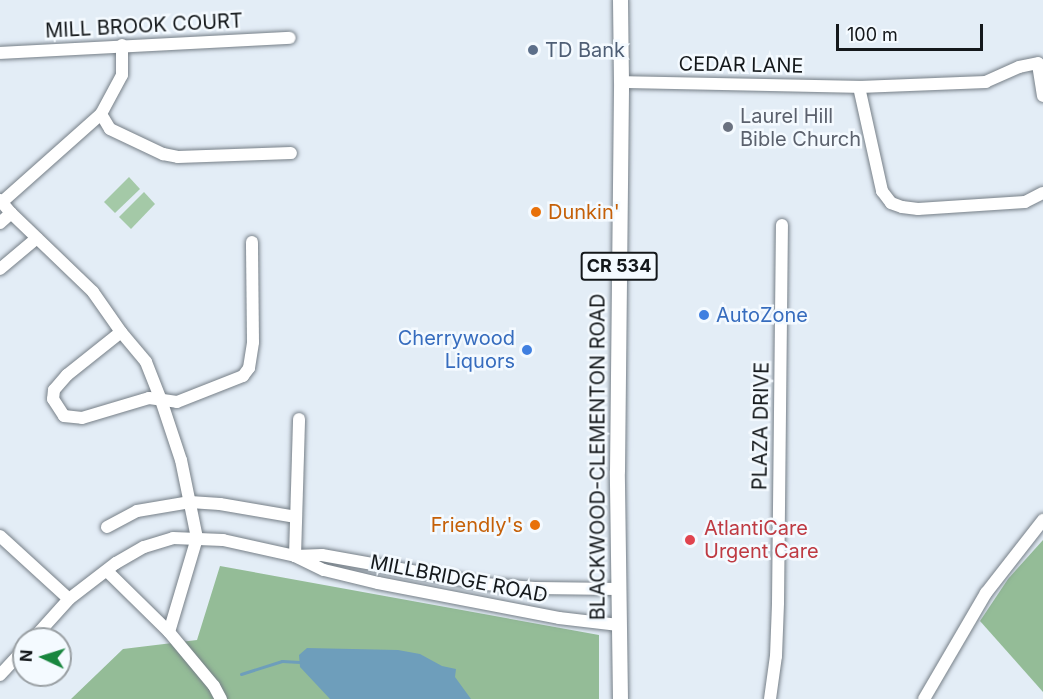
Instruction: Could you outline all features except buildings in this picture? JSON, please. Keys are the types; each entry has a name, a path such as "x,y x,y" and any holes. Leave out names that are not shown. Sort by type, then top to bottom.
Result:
{"main road":[{"name":"BLACKWOOD-CLEMENTON ROAD","path":"620,0 617,464 620,699"}],"street":[{"name":"MILL BROOK COURT","path":"0,53 290,38"},
{"path":"122,45 122,75 101,114 1,201 93,292 121,332 146,362 161,400 181,459 197,538 169,632"},
{"name":"CEDAR LANE","path":"621,82 859,87 986,82 1019,67 1038,63 1043,96"},
{"path":"859,87 882,191 891,203 918,209 1025,202 1043,193"},
{"path":"101,114 110,129 162,154 178,157 291,153"},
{"path":"0,223 11,213"},
{"name":"PLAZA DRIVE","path":"770,699 776,656 778,603 782,225"},
{"path":"0,269 37,238"},
{"path":"121,332 67,375 54,390 56,404 64,416 72,418 149,399 177,402 243,376 249,368 253,342 252,242"},
{"path":"295,556 299,420"},
{"path":"107,527 137,511 190,502 220,504 296,517"},
{"path":"924,699 986,592 1043,520"},
{"path":"0,536 69,599"},
{"name":"MILLBRIDGE ROAD","path":"44,627 69,599 107,571 156,541 197,538 295,556 322,555 485,584 535,588 619,589"},
{"name":"MILLBRIDGE ROAD","path":"295,556 324,570 378,583 559,618 619,625"},
{"path":"107,571 169,632 214,686 221,699"},
{"path":"0,675 12,662"}],"green space":[{"path":"129,177 140,189 115,213 104,202"},
{"path":"144,192 155,204 131,229 119,217"},
{"path":"1043,540 1043,692 980,621 1008,579"},
{"path":"220,566 599,635 599,699 71,699 123,649 197,640"}],"water":[{"path":"307,648 398,650 420,654 442,666 456,669 455,677 471,699 330,699 300,667 299,655"}],"waterway":[{"path":"241,674 282,661 300,662"}],"place":[{"name":"TD Bank","path":"533,50"},
{"name":"Laurel Hill Bible Church","path":"728,127"},
{"name":"Dunkin'","path":"536,212"},
{"name":"AutoZone","path":"704,315"},
{"name":"Cherrywood Liquors","path":"527,350"},
{"name":"Friendly's","path":"535,525"},
{"name":"AtlantiCare Urgent Care","path":"690,540"}]}
